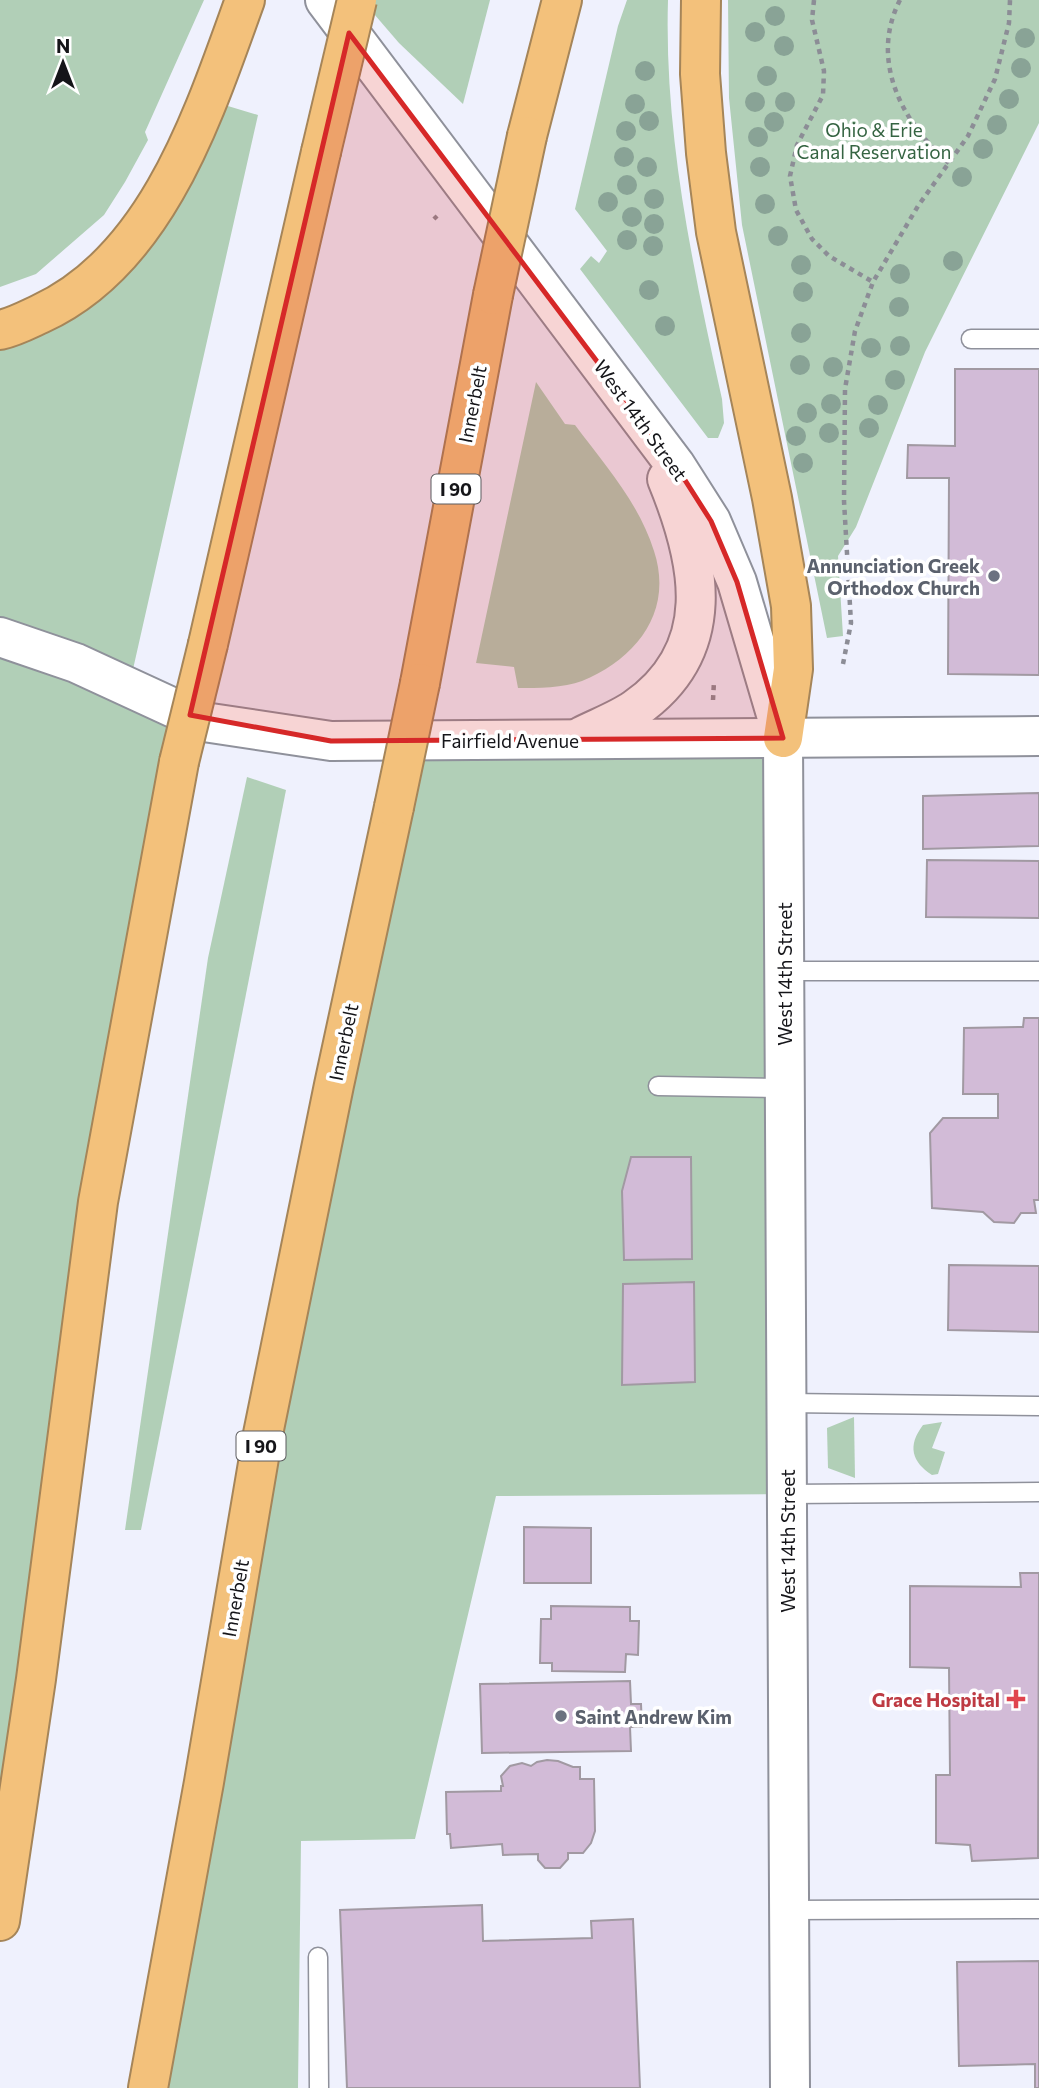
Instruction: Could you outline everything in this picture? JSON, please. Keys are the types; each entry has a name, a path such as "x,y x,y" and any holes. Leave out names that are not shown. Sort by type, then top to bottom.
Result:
{"highway":[{"path":"0,330 57,306 94,279 132,239 159,201 187,151 245,0"},
{"path":"0,1921 36,1679 98,1202 179,762 357,0"},
{"name":"Innerbelt","path":"148,2088 263,1434 420,683 493,295 527,136 562,0"},
{"path":"701,0 700,74 716,232 772,498 791,606 793,669 783,738"}],"street":[{"name":"West 14th Street","path":"325,0 676,466 711,521 737,582 783,738 790,2088"},
{"path":"574,740 635,709 652,694 681,661 691,638 696,614 696,580 679,508 667,480 629,421 599,363"},
{"name":"Fairfield Avenue","path":"0,637 76,663 204,722 331,741 1039,736"}],"lane":[{"path":"971,339 1039,339"},
{"path":"784,971 1039,971"},
{"path":"658,1086 785,1088"},
{"path":"786,1403 1039,1406"},
{"path":"787,1494 1039,1492"},
{"path":"789,1910 1039,1909"},
{"path":"318,1957 319,2088"}],"path":[{"path":"814,0 812,20 824,71 823,95 797,145 790,176 796,210 812,239 829,256 873,282"},
{"path":"900,0 890,34 889,65 894,88 904,113 932,149 948,163"},
{"path":"843,664 851,623 844,501 845,389 855,331 873,282 918,206 968,136 995,79 1009,23 1010,0"},
{"path":"713,705 715,677"}],"highlighted area":[{"path":"349,33 676,466 711,521 737,582 783,738 331,741 190,715"}],"green space":[{"path":"0,0 204,0 145,132 148,140 104,215 36,274 0,287"},
{"path":"362,0 490,0 463,104 399,43"},
{"path":"627,0 668,0 668,51 676,151 691,251 722,399 724,423 718,438 708,438 580,269 591,256 599,263 607,251 575,209 618,26"},
{"name":"Ohio & Erie Canal Reservation","path":"728,0 1039,0 1039,123 925,352 856,527 838,556 843,636 827,638 742,225 729,98"},
{"path":"208,100 258,115 129,687 190,715 0,1921 0,330 94,279"},
{"path":"536,382 565,424 575,425 640,517 654,551 659,573 659,594 646,631 619,660 601,672 575,683 518,688 514,667 476,663"},
{"path":"783,738 787,1494 496,1496 415,1839 301,1841 298,2088 148,2088 407,741"},
{"path":"247,777 286,790 141,1530 125,1530 208,958"},
{"path":"854,1417 855,1478 828,1468 827,1428"},
{"path":"942,1422 932,1448 945,1452 938,1474 932,1475 916,1459 915,1440 923,1425"}],"building":[{"name":"Annunciation Greek Orthodox Church","path":"955,369 1039,369 1039,675 948,674 949,478 907,478 908,445 955,446"},
{"path":"1039,793 1039,846 923,849 923,796"},
{"path":"927,860 1039,861 1039,918 926,917"},
{"path":"1024,1018 1039,1018 1039,1200 1034,1200 1036,1213 1021,1213 1014,1223 994,1222 983,1212 932,1208 930,1133 943,1118 998,1118 998,1094 963,1094 964,1028 1023,1027"},
{"path":"631,1157 691,1157 692,1259 624,1260 622,1191"},
{"path":"949,1265 1039,1266 1039,1332 948,1330"},
{"path":"694,1282 695,1382 622,1385 623,1284"},
{"path":"524,1527 591,1528 591,1583 524,1583"},
{"path":"1020,1573 1039,1573 1038,1858 972,1861 970,1845 936,1843 936,1775 950,1775 949,1668 910,1667 910,1586 1021,1587"},
{"path":"551,1606 630,1607 630,1621 639,1621 638,1655 626,1654 625,1672 552,1671 552,1663 540,1663 541,1619 551,1619"},
{"name":"Saint Andrew Kim","path":"630,1681 631,1704 641,1704 642,1727 630,1727 631,1751 482,1753 480,1684"},
{"path":"547,1760 580,1767 580,1779 594,1779 595,1831 591,1843 583,1853 568,1853 568,1859 560,1868 545,1868 538,1860 538,1854 503,1855 502,1844 451,1848 450,1834 447,1834 446,1792 501,1791 501,1776 510,1766 522,1763 531,1766"},
{"path":"482,1905 483,1941 592,1938 591,1921 633,1919 640,2088 347,2088 340,1910"},
{"path":"1039,1961 1039,2088 1035,2088 1035,2064 959,2066 957,1962"}],"place":[{"name":"Annunciation Greek Orthodox Church","path":"994,576"},
{"name":"Grace Hospital","path":"1016,1699"},
{"name":"Saint Andrew Kim","path":"561,1716"}]}
